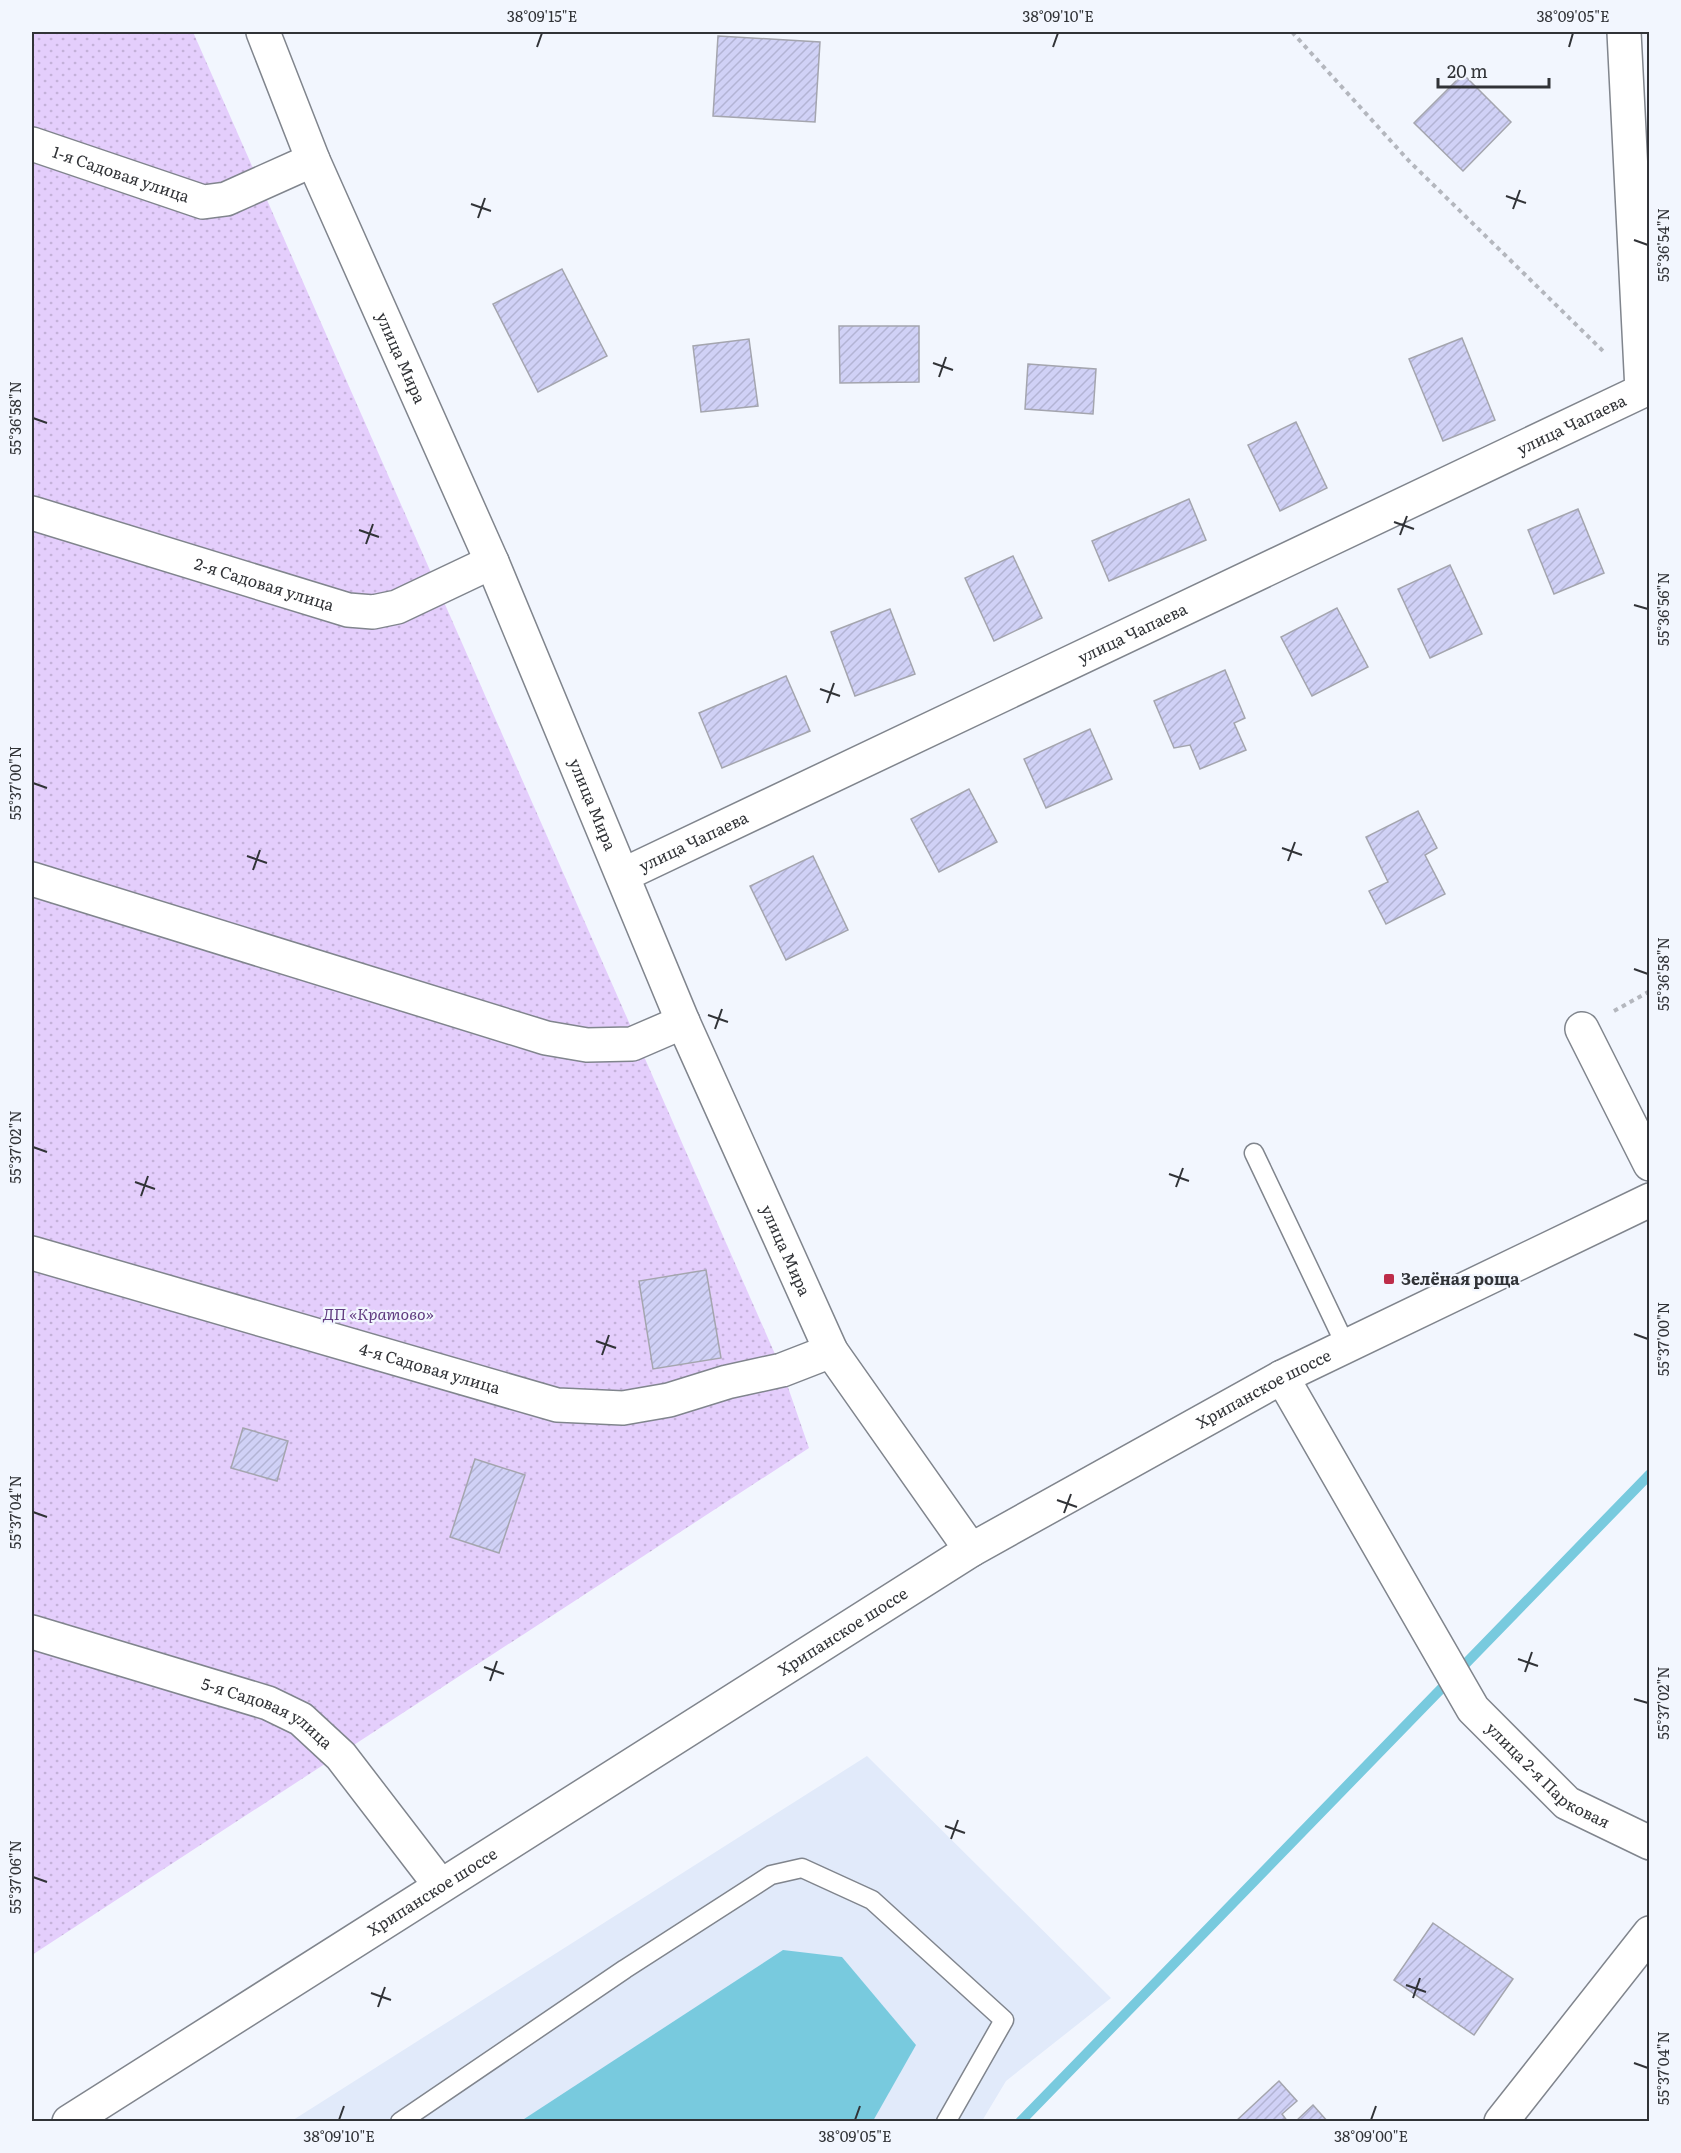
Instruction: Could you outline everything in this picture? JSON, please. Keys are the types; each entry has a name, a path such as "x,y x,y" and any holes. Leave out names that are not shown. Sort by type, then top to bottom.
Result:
{"street":[{"name":"улица Мира","path":"263,32 313,160 492,562 683,1022 831,1351 971,1550"},
{"path":"1624,32 1642,391"},
{"name":"1-я Садовая улица","path":"32,144 203,202 226,199 313,160"},
{"name":"улица Чапаева","path":"623,875 1642,391"},
{"name":"2-я Садовая улица","path":"32,513 348,610 373,612 397,607 492,562"},
{"path":"32,879 546,1038 587,1045 632,1044 683,1022"},
{"path":"1582,1029 1650,1164"},
{"name":"Хрипанское шоссе","path":"69,2121 971,1550 1282,1377 1650,1200"},
{"name":"4-я Садовая улица","path":"32,1253 557,1405 623,1408 669,1400 728,1382 782,1370 831,1351"},
{"name":"улица 2-я Парковая","path":"1282,1377 1473,1709 1567,1803 1650,1843"},
{"name":"5-я Садовая улица","path":"32,1632 268,1703 301,1719 341,1756 440,1885"},
{"path":"1501,2121 1650,1933"}],"lane":[{"path":"1254,1153 1346,1346"},
{"path":"400,2121 625,1969 771,1875 802,1868 873,1900 1004,2020 946,2121"}],"path":[{"path":"1292,32 1409,161 1642,391"}],"shaded area":[{"path":"867,1756 1111,1998 1006,2081 982,2121 290,2122"}],"green space":[{"name":"ДП «Кратово»","path":"32,32 193,32 782,1370 809,1448 32,1955"}],"water":[{"path":"783,1950 842,1957 916,2045 873,2121 521,2121"}],"building":[{"path":"718,36 820,42 815,122 713,116"},
{"path":"1463,74 1511,122 1463,171 1414,123"},
{"path":"562,269 607,356 538,392 493,304"},
{"path":"839,326 919,326 919,382 840,383"},
{"path":"1462,338 1495,420 1443,441 1409,359"},
{"path":"749,339 758,406 701,412 693,346"},
{"path":"1028,364 1096,369 1093,414 1025,409"},
{"path":"1296,422 1327,488 1280,511 1248,445"},
{"path":"1189,499 1206,540 1109,581 1092,541"},
{"path":"1578,509 1604,573 1554,594 1528,530"},
{"path":"1013,556 1042,618 994,641 965,578"},
{"path":"1450,565 1482,634 1430,658 1398,589"},
{"path":"1337,608 1368,667 1312,696 1281,637"},
{"path":"890,609 915,674 855,696 831,632"},
{"path":"1225,670 1245,718 1234,723 1246,750 1200,769 1190,745 1174,748 1154,701"},
{"path":"786,676 810,731 722,768 699,713"},
{"path":"1090,729 1112,779 1046,808 1024,759"},
{"path":"969,789 997,842 939,872 911,819"},
{"path":"1418,811 1437,848 1425,855 1445,894 1386,924 1369,891 1388,882 1366,837"},
{"path":"813,856 848,930 786,960 750,886"},
{"path":"706,1270 721,1358 653,1369 639,1281"},
{"path":"243,1428 288,1441 277,1481 231,1468"},
{"path":"475,1459 525,1475 499,1553 450,1537"},
{"path":"1433,1923 1513,1979 1474,2035 1394,1980"},
{"path":"1279,2081 1297,2101 1282,2114 1288,2122 1235,2122"},
{"path":"1313,2105 1328,2122 1295,2122"}],"waterway":[{"path":"1020,2122 1650,1474"}],"place":[{"name":"Зелёная роща","path":"1389,1279"}]}
